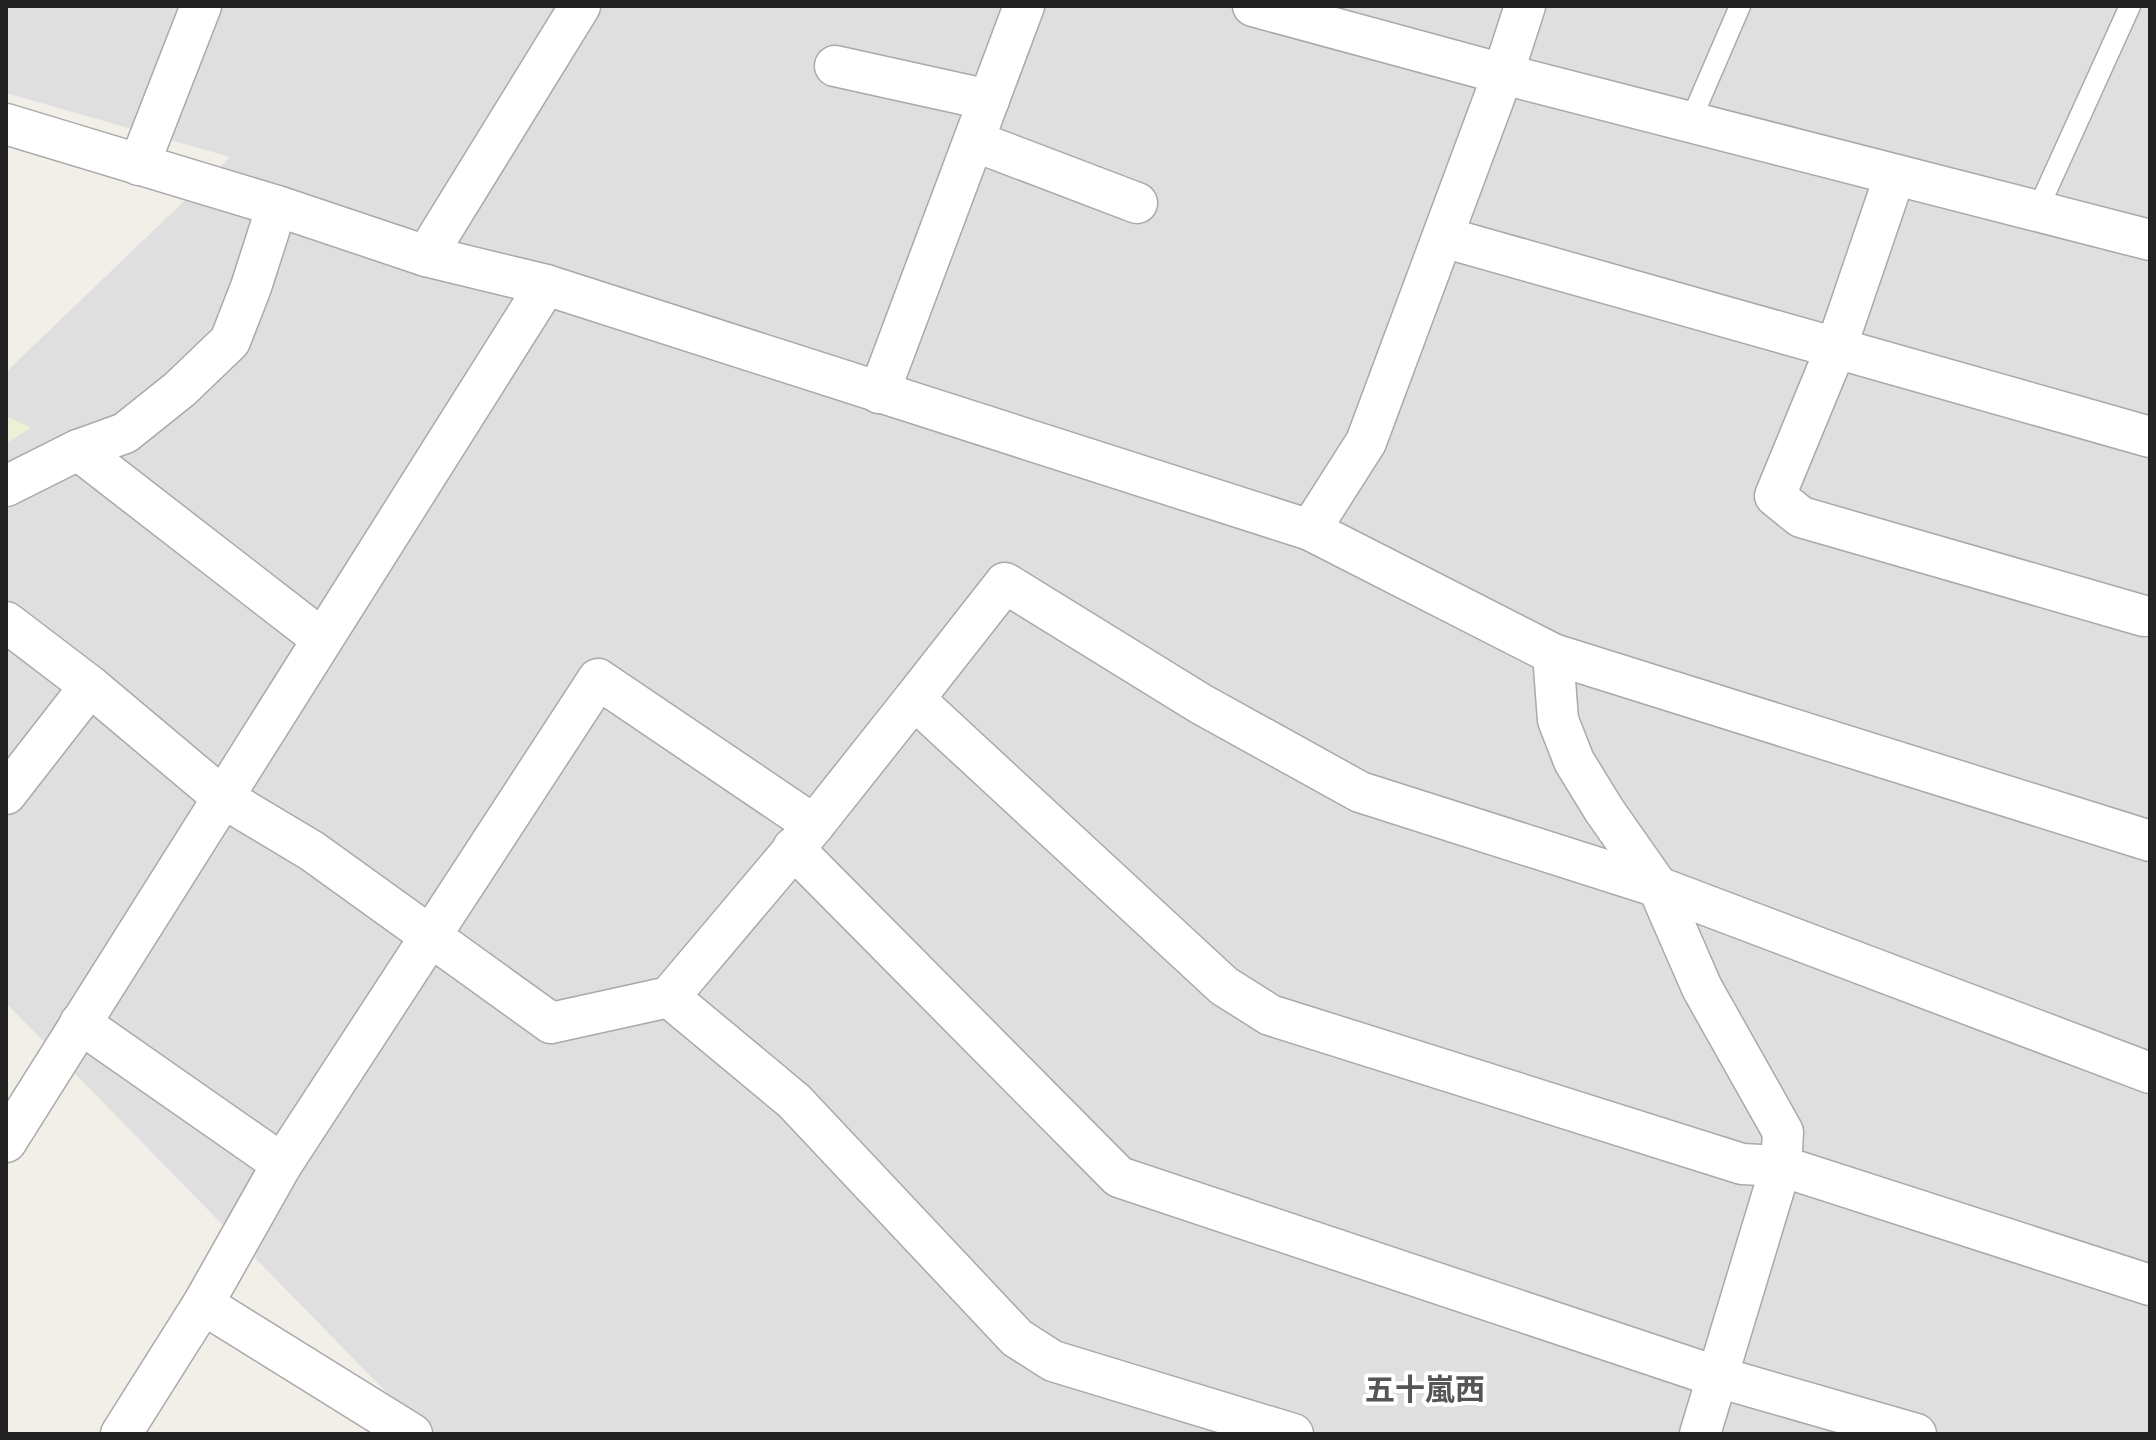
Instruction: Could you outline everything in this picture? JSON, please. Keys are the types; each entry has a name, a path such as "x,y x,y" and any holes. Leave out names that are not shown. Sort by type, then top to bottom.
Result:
{"street":[{"path":"139,165 201,6"},
{"path":"426,256 580,6"},
{"path":"879,393 1024,6"},
{"path":"1253,6 1503,74 2150,240"},
{"path":"1310,530 1366,442 1503,74 1525,6"},
{"path":"835,66 989,100"},
{"path":"6,124 277,206 426,256 546,285 1310,530 1553,654 2150,841"},
{"path":"974,141 1137,203"},
{"path":"1895,175 1836,348 1775,496 1801,517 2148,610"},
{"path":"6,486 78,450 125,433 180,389 230,341 277,206"},
{"path":"1443,237 2150,437"},
{"path":"6,1142 546,285"},
{"path":"78,450 322,639"},
{"path":"6,622 90,686 222,797 312,851 551,1023 669,997 804,836 1005,583 1201,704 1360,792 1658,887 2150,1073"},
{"path":"1553,654 1558,720 1574,761 1658,887 1702,988 1783,1132 1781,1166 1700,1434"},
{"path":"121,1434 203,1304 282,1164 598,679 804,836 1119,1177 1718,1377 1916,1434"},
{"path":"6,794 90,686"},
{"path":"914,699 1224,986 1270,1015 1742,1164 1781,1166 2150,1285"},
{"path":"669,997 794,1101 1017,1338 1053,1361 1293,1434"},
{"path":"80,1023 282,1164"},
{"path":"203,1304 412,1434"}],"lane":[{"path":"1690,122 1740,6"},
{"path":"2037,211 2130,6"}],"shaded area":[{"path":"6,6 2150,6 2150,1434 427,1434 6,1003 6,372 230,157 6,93"}],"green space":[{"path":"6,416 31,428 6,443"}],"district":[{"name":"五十嵐西","path":"1425,1389"}]}
